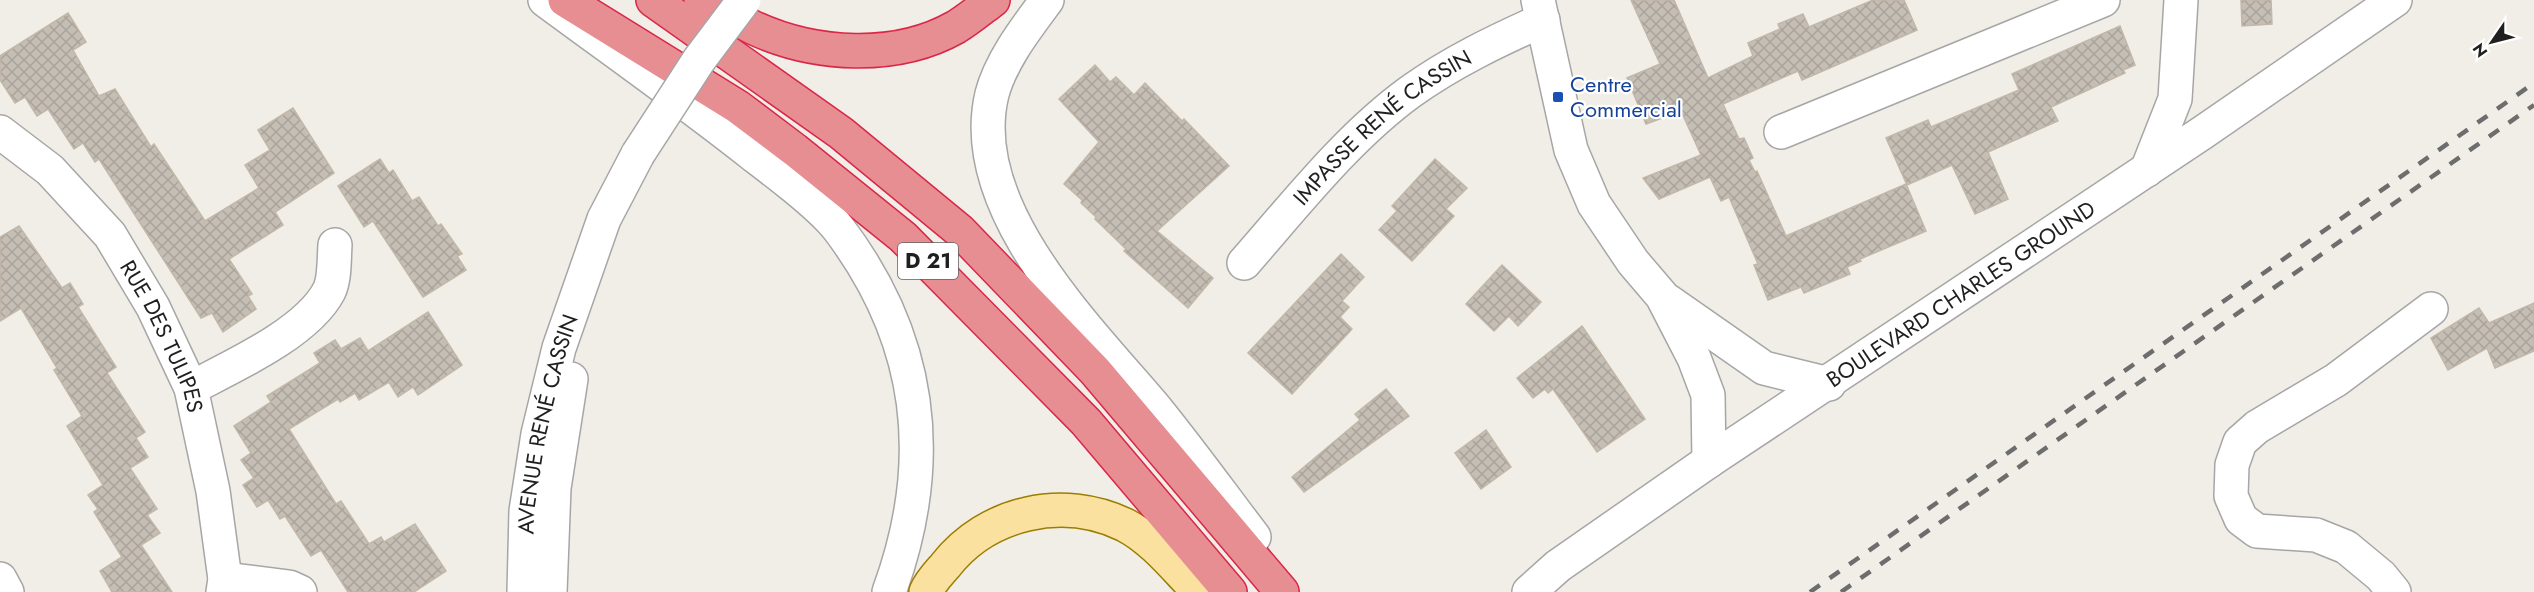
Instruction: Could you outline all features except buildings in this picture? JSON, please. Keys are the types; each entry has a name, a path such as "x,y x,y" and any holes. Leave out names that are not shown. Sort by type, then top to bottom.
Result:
{"highway":[{"name":"D 21","path":"565,0 738,107 903,237 1086,422 1230,592"},
{"name":"D 21","path":"653,0 841,133 960,231 1095,370 1282,592"},
{"path":"701,0 756,29 823,49 873,50 912,46 956,27 993,0"}],"main road":[{"path":"926,592 954,554 978,535 1025,513 1053,509 1100,514 1127,526 1152,543 1199,592"}],"street":[{"path":"545,0 784,179 837,226 872,279 901,342 915,398 916,476 899,564 889,592"},
{"name":"AVENUE RENÉ CASSIN","path":"524,592 526,511 538,434 559,348 604,219 638,154 699,60 744,0"},
{"path":"1047,0 1009,57 992,93 988,123 991,156 997,184 1015,225 1042,271 1186,446 1294,592"},
{"path":"1780,132 2103,0"},
{"path":"2183,0 2202,134"},
{"path":"2147,170 2175,99 2183,0"},
{"name":"BOULEVARD CHARLES GROUND","path":"1529,592 1558,566 1709,461 1829,384 2202,134 2395,0"},
{"path":"1540,10 1571,150 1594,204 1633,262 1662,296 1694,358 1708,395 1709,461"},
{"name":"IMPASSE RENÉ CASSIN","path":"1244,263 1332,162 1409,93 1540,10"},
{"name":"RUE DES TULIPES","path":"0,132 50,170 110,235 153,307 191,388 213,491 224,586"},
{"path":"191,388 262,351 312,314 330,289 335,245"},
{"name":"AVENUE RENÉ CASSIN","path":"550,592 554,488 589,263"},
{"path":"1662,296 1764,368 1829,384"},
{"path":"2394,592 2381,576 2346,547 2316,535 2257,531 2241,519 2231,496 2232,465 2240,442 2257,427 2336,380 2431,309"},
{"path":"0,579 7,592"},
{"path":"224,586 289,587 300,592"}],"railway":[{"path":"1810,592 2534,83"},
{"path":"1841,592 2534,105"}],"place":[{"name":"Centre Commercial","path":"1558,97"}]}
